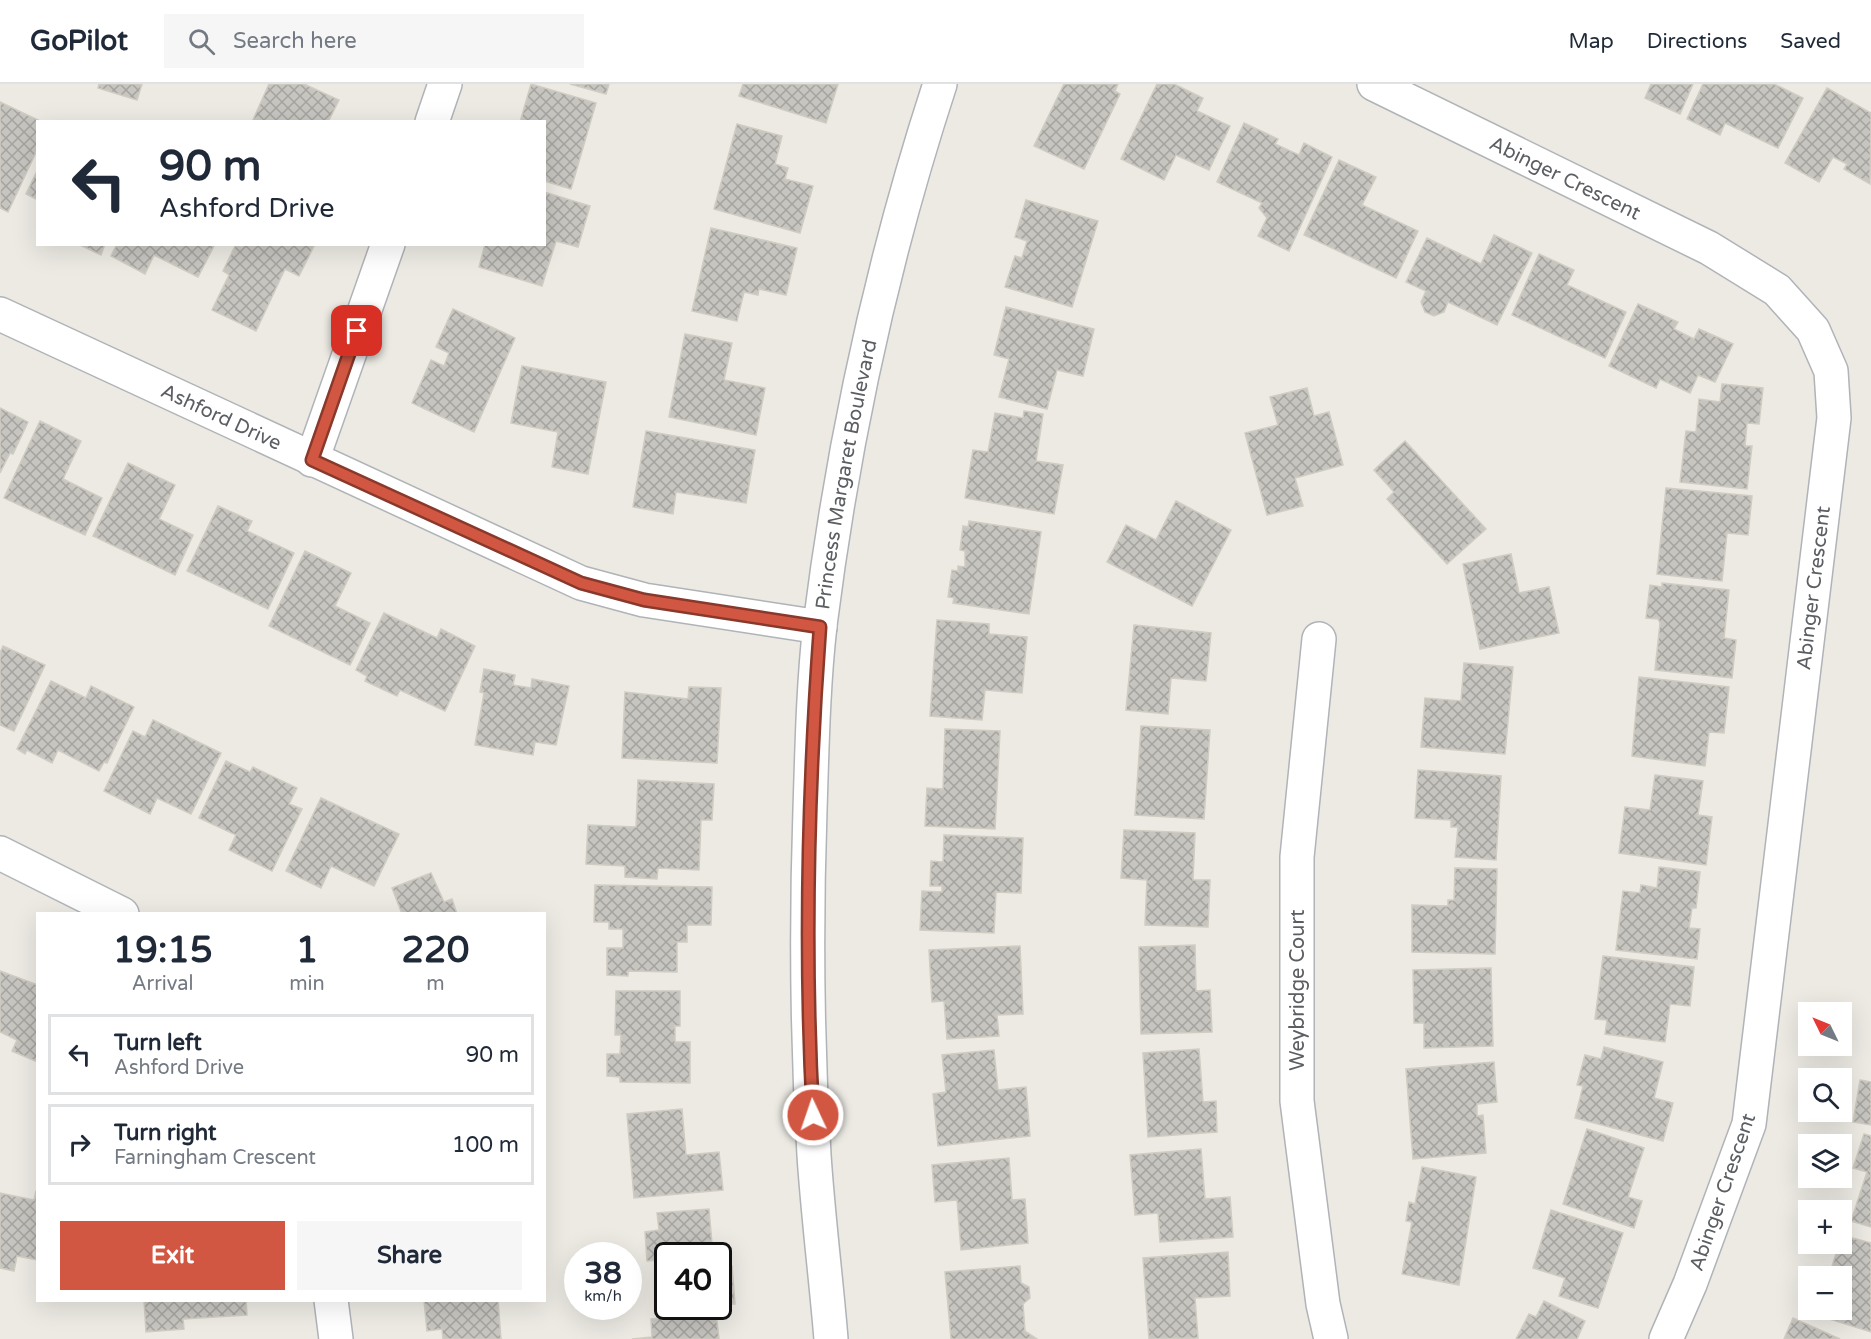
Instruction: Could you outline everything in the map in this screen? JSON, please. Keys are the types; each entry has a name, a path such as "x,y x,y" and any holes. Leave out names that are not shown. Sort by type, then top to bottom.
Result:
{"street":[{"path":"433,120 445,84"},
{"name":"Princess Margaret Boulevard","path":"831,1339 814,1156 809,1034 808,863 812,723 820,627 854,424 877,315 899,224 940,84"},
{"name":"Abinger Crescent","path":"1374,84 1709,248 1777,290 1813,330 1831,371 1834,418 1749,1124 1690,1284 1666,1339"},
{"path":"312,460 387,246"},
{"name":"Ashford Drive","path":"0,314 581,583 644,600 820,627"},
{"name":"Weybridge Court","path":"1319,639 1297,857 1297,1101 1323,1304 1331,1339"},
{"path":"0,853 118,912"},
{"path":"331,1302 336,1339"}],"building":[{"path":"99,84 142,84 137,100 98,88"},
{"path":"269,84 304,84 339,100 329,120 253,120"},
{"path":"531,84 596,103 571,189 546,182 546,120 521,120"},
{"path":"570,84 609,84 606,94"},
{"path":"743,84 838,84 826,123 739,96"},
{"path":"1064,84 1118,84 1115,91 1120,94 1084,169 1034,146"},
{"path":"1157,84 1174,84 1203,98 1197,111 1230,126 1209,170 1176,155 1164,180 1121,159"},
{"path":"1651,84 1693,84 1680,114 1645,98"},
{"path":"1703,84 1774,84 1803,98 1778,148 1725,123 1720,135 1687,119"},
{"path":"1827,88 1871,113 1870,184 1844,169 1847,164 1833,157 1819,182 1785,163"},
{"path":"0,102 38,120 36,152 8,212 0,208"},
{"path":"1244,123 1278,139 1275,144 1299,155 1304,143 1332,157 1289,251 1258,236 1267,218 1259,208 1262,203 1217,182"},
{"path":"737,124 782,136 775,164 788,168 785,179 813,186 800,233 714,209"},
{"path":"1339,160 1376,177 1362,205 1418,231 1396,278 1304,235"},
{"path":"36,173 36,199 26,194"},
{"path":"546,193 590,206 578,247 556,241 542,286 479,267 484,246 546,246"},
{"path":"1026,200 1098,221 1072,307 1005,287 1015,256 1022,258 1027,241 1015,237"},
{"path":"711,228 797,248 786,295 759,289 758,295 744,292 737,321 692,311"},
{"path":"1494,235 1532,253 1497,325 1448,302 1444,312 1434,316 1425,312 1421,302 1426,291 1406,282 1427,238 1481,264"},
{"path":"82,246 104,246 101,255"},
{"path":"116,246 214,246 198,277 154,255 145,274 111,256"},
{"path":"235,246 314,246 299,276 285,269 256,331 212,310 229,275 223,271"},
{"path":"1539,254 1574,270 1567,285 1626,312 1605,358 1512,315"},
{"path":"1638,304 1678,322 1674,329 1694,339 1699,329 1733,344 1715,382 1698,375 1690,393 1660,379 1656,388 1609,366"},
{"path":"1006,307 1094,329 1083,376 1057,370 1047,409 999,397 1009,359 994,355"},
{"path":"453,309 515,338 474,432 412,403 431,360 444,366 449,353 436,347"},
{"path":"685,334 732,343 724,380 765,388 756,435 669,417"},
{"path":"522,366 606,382 588,474 552,467 558,432 511,423"},
{"path":"1722,384 1763,388 1759,424 1747,423 1745,446 1752,446 1747,489 1680,482 1686,431 1696,432 1699,399 1720,402"},
{"path":"1307,388 1314,416 1329,412 1343,465 1295,478 1303,506 1267,515 1245,433 1278,425 1270,397"},
{"path":"0,408 28,422 13,454 10,453 0,473"},
{"path":"1024,411 1043,414 1036,461 1063,465 1054,514 965,498 973,450 988,452 995,413 1023,418"},
{"path":"40,421 81,441 63,479 102,498 85,535 4,498"},
{"path":"646,431 755,450 746,503 676,492 673,514 633,507"},
{"path":"1405,441 1486,529 1447,564 1387,499 1394,492 1374,470"},
{"path":"128,463 175,485 159,519 193,535 175,575 93,536"},
{"path":"1666,488 1752,496 1748,535 1727,533 1722,581 1657,574"},
{"path":"1176,501 1231,530 1192,606 1107,562 1126,525 1156,540"},
{"path":"218,506 252,521 247,531 294,553 268,609 187,571"},
{"path":"969,521 1041,532 1029,614 953,603 954,598 948,597 952,570 958,571 958,566 965,567 965,551 960,550 963,526 968,527"},
{"path":"305,551 351,573 335,606 370,623 350,665 269,626"},
{"path":"1511,554 1519,593 1549,587 1559,633 1480,649 1463,564"},
{"path":"1662,583 1729,590 1724,638 1736,640 1732,678 1655,670 1660,623 1658,619 1646,618 1650,585 1662,587"},
{"path":"384,613 437,638 441,629 475,646 445,711 400,690 397,696 365,681 367,676 356,670"},
{"path":"937,620 989,624 989,634 1027,637 1022,693 985,690 982,720 930,716"},
{"path":"1134,625 1211,633 1206,681 1171,678 1168,714 1126,710"},
{"path":"3,646 45,665 14,731 0,725 0,653"},
{"path":"1464,663 1513,667 1505,754 1421,747 1425,698 1461,701"},
{"path":"484,669 515,675 513,685 531,688 532,679 569,686 556,745 535,742 533,755 475,745 484,693 480,692"},
{"path":"1639,677 1729,687 1724,733 1709,732 1705,766 1632,756"},
{"path":"51,681 86,698 91,686 134,707 107,763 104,762 99,771 58,750 52,763 27,750 25,754 17,749"},
{"path":"689,687 721,688 717,763 622,758 625,692 688,699"},
{"path":"153,720 221,753 191,814 157,798 150,814 104,791 133,731 145,737"},
{"path":"1141,726 1210,730 1204,819 1135,815"},
{"path":"945,729 1000,731 995,829 925,826 927,788 943,789"},
{"path":"226,761 250,772 253,767 297,788 289,804 302,809 272,871 229,850 236,835 199,818"},
{"path":"1418,770 1501,776 1496,860 1455,857 1458,827 1451,827 1451,820 1415,818"},
{"path":"1655,775 1703,781 1698,815 1712,817 1706,865 1619,853 1625,807 1650,810"},
{"path":"638,780 714,784 712,820 701,820 699,870 658,868 657,879 625,877 625,866 586,864 588,825 636,827"},
{"path":"321,798 399,834 374,886 331,866 321,888 286,871"},
{"path":"1124,830 1195,833 1193,880 1210,880 1208,927 1145,925 1147,880 1121,878"},
{"path":"944,835 1023,838 1021,893 996,892 994,933 920,930 922,891 942,892 942,886 930,886 931,861 943,862"},
{"path":"1659,867 1700,872 1696,908 1692,908 1689,928 1700,929 1697,959 1616,950 1623,891 1640,893 1641,885 1657,888"},
{"path":"1455,868 1497,869 1495,954 1412,952 1412,905 1448,906 1448,900 1454,900"},
{"path":"431,873 444,902 452,899 456,912 401,912 392,888"},
{"path":"595,885 712,887 711,925 687,925 687,942 677,942 677,972 628,971 628,976 607,975 607,948 623,948 623,929 609,929 609,922 594,922"},
{"path":"1195,945 1196,991 1210,990 1212,1032 1141,1034 1139,947"},
{"path":"1020,946 1023,1014 997,1015 999,1036 947,1039 944,1001 932,1002 929,950"},
{"path":"1603,956 1694,967 1690,1006 1670,1004 1665,1042 1605,1034 1607,1020 1595,1019"},
{"path":"1491,968 1493,1046 1424,1048 1424,1023 1414,1023 1413,970"},
{"path":"0,971 36,984 36,1061 12,1051 17,1040 0,1032"},
{"path":"616,991 680,991 680,1026 675,1026 675,1042 690,1042 690,1083 620,1082 620,1077 607,1076 607,1054 620,1054 621,1035 615,1035"},
{"path":"1604,1047 1663,1062 1654,1098 1673,1103 1663,1141 1575,1118 1583,1086 1577,1085 1585,1055 1601,1059"},
{"path":"1199,1049 1203,1102 1216,1101 1217,1132 1148,1137 1143,1053"},
{"path":"994,1050 998,1090 1026,1087 1030,1136 938,1146 933,1094 946,1092 942,1055"},
{"path":"1494,1062 1497,1102 1477,1104 1477,1116 1483,1115 1486,1153 1413,1159 1406,1069"},
{"path":"1860,1080 1871,1082 1871,1125 1853,1122"},
{"path":"682,1109 686,1155 719,1152 723,1190 634,1198 627,1114"},
{"path":"1587,1129 1644,1148 1628,1197 1642,1201 1634,1228 1563,1204"},
{"path":"1864,1134 1871,1136 1871,1227 1852,1221 1867,1172 1853,1168"},
{"path":"1201,1149 1205,1199 1230,1197 1233,1237 1160,1242 1158,1213 1135,1215 1130,1155"},
{"path":"1009,1158 1012,1200 1025,1199 1028,1243 961,1250 957,1200 935,1202 932,1165"},
{"path":"1422,1167 1476,1177 1459,1285 1402,1274 1412,1222 1406,1221 1409,1202 1415,1204"},
{"path":"36,1191 36,1260 17,1256 14,1271 0,1268 0,1193 34,1200"},
{"path":"709,1209 712,1242 654,1242 654,1261 647,1261 645,1232 659,1230 657,1213"},
{"path":"1551,1210 1623,1233 1598,1308 1559,1296 1565,1278 1533,1268"},
{"path":"1852,1238 1871,1243 1871,1332 1833,1320 1852,1320 1852,1266 1832,1266 1836,1254 1852,1254"},
{"path":"1228,1252 1230,1296 1195,1298 1198,1338 1149,1339 1143,1258"},
{"path":"732,1266 735,1304 732,1304"},
{"path":"1020,1266 1021,1283 1029,1287 1030,1298 1023,1304 1025,1331 1037,1339 951,1339 945,1272"},
{"path":"1544,1301 1585,1321 1577,1339 1516,1339 1529,1314 1536,1317"},
{"path":"144,1302 246,1302 247,1315 183,1319 184,1329 146,1332"},
{"path":"424,1302 498,1302 501,1339 443,1339 442,1329 427,1331"},
{"path":"1793,1318 1840,1339 1784,1339"},
{"path":"651,1319 717,1320 719,1339 632,1339 652,1337"}],"route":[{"path":"357,331 312,460 581,583 644,600 820,627 812,723 808,874 809,1034 813,1115"}]}
